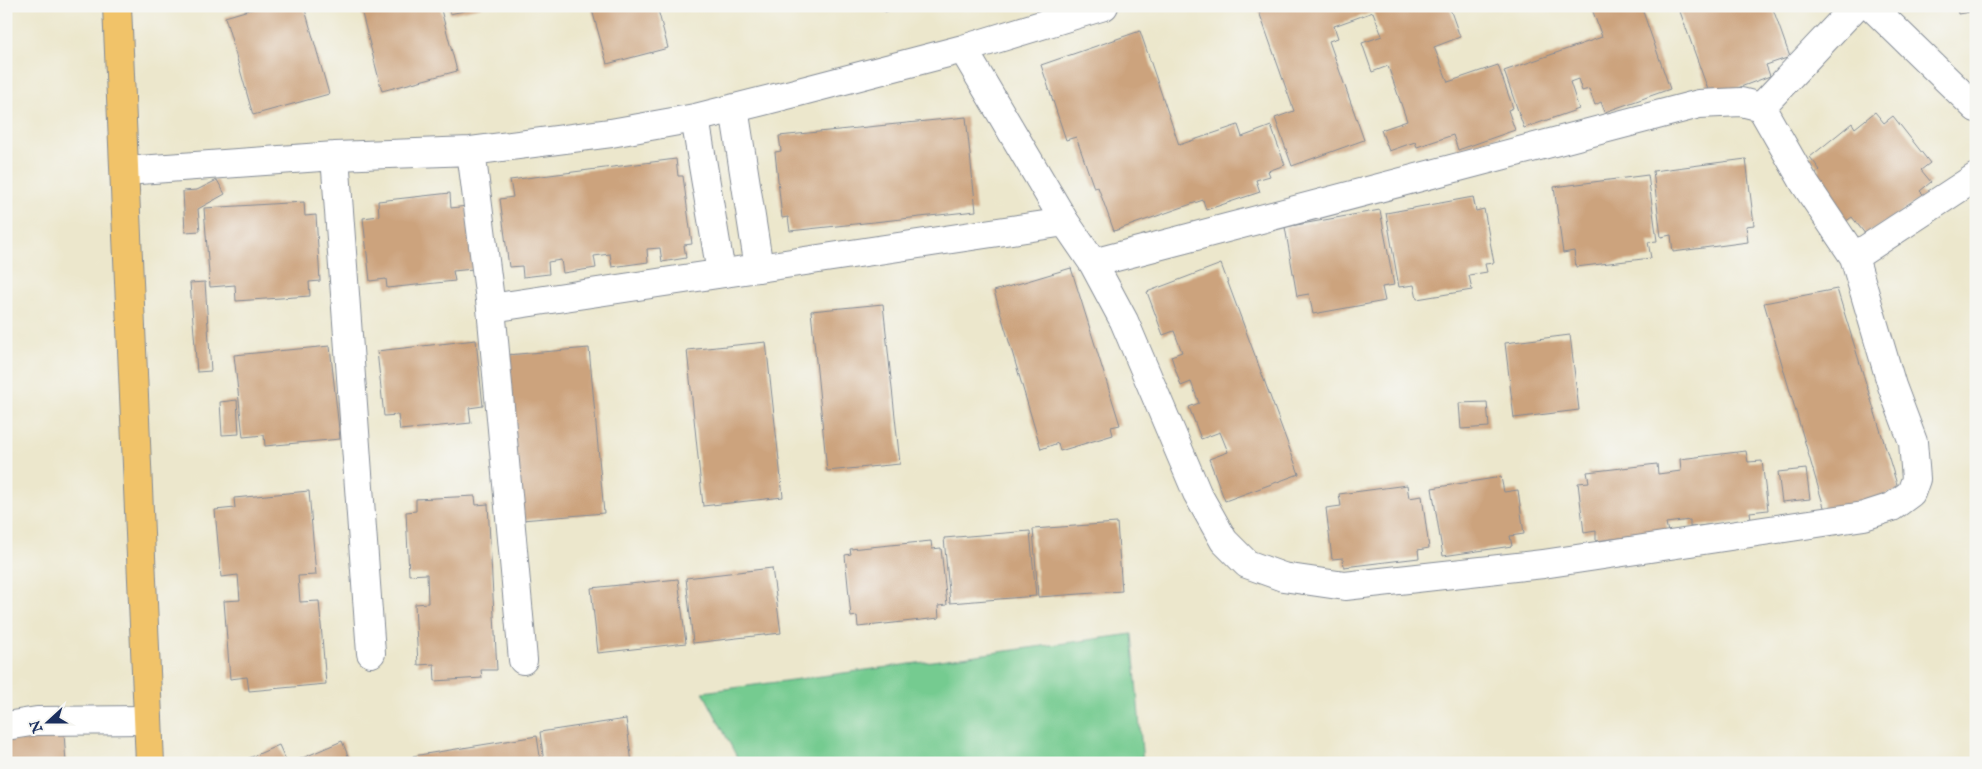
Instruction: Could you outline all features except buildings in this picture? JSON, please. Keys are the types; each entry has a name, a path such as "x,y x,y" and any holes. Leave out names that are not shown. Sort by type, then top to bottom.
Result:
{"main road":[{"path":"118,6 150,763"}],"street":[{"path":"125,171 335,156 471,151 611,133 695,118 734,108 963,49 1104,6"},
{"path":"1762,107 1856,6"},
{"path":"1871,6 1976,108"},
{"path":"963,49 1065,222 1093,263 1124,322 1196,493 1224,541 1247,564 1283,577 1344,586 1553,563 1864,516 1892,507 1911,493 1916,479 1913,442 1892,386 1854,257 1805,184 1762,107 1741,102 1699,104 1093,263"},
{"path":"734,108 759,268"},
{"path":"695,118 721,273"},
{"path":"471,151 491,308 523,660"},
{"path":"335,156 371,653"},
{"path":"1854,257 1976,177"},
{"path":"491,308 1065,222"},
{"path":"6,726 37,721 147,720"}],"green space":[{"path":"1132,634 1143,763 740,763 703,692"}]}
